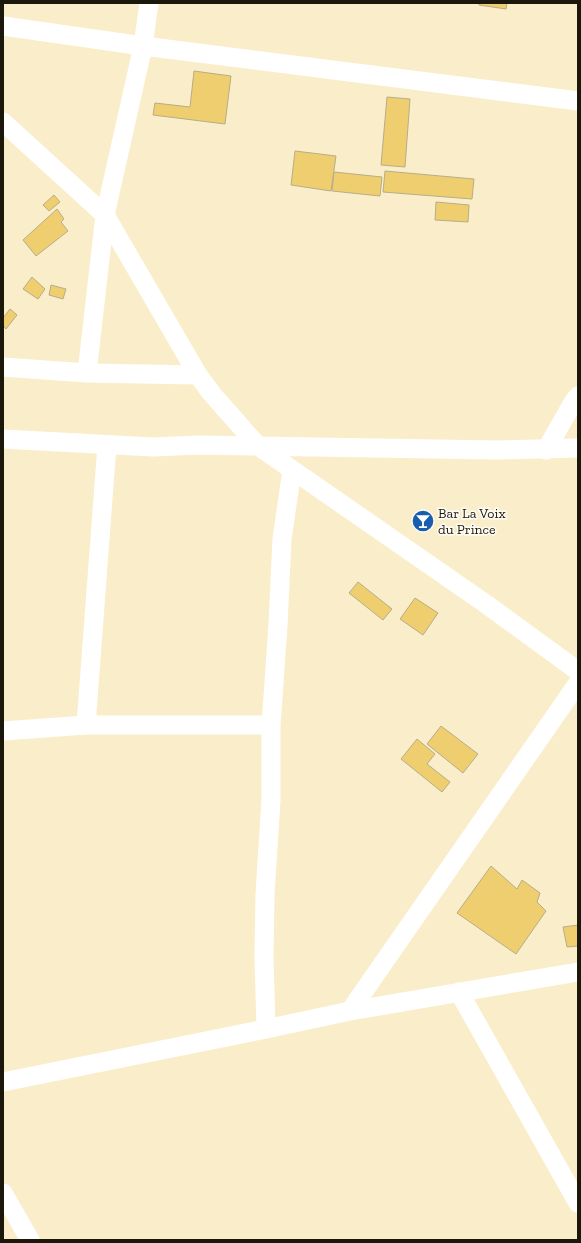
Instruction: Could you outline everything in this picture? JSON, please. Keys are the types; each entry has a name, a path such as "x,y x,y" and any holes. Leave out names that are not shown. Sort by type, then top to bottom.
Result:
{"street":[{"path":"87,373 105,215 143,46 149,3"},
{"path":"3,26 143,46 578,101"},
{"path":"3,122 105,215 198,375 212,394 258,446 486,604 578,671"},
{"path":"3,367 87,373 198,375"},
{"path":"546,450 578,396"},
{"path":"3,439 154,447 198,445 496,450 546,450 578,448"},
{"path":"86,725 107,445"},
{"path":"266,1029 264,957 265,894 271,800 271,725 282,539 292,470"},
{"path":"350,1011 578,683"},
{"path":"3,731 86,725 271,725"},
{"path":"3,1082 350,1011 578,972"},
{"path":"459,992 578,1203"},
{"path":"3,1193 30,1240"}],"building":[{"path":"479,3 507,3 506,9 479,5"},
{"path":"194,71 231,76 225,124 153,115 155,103 190,107"},
{"path":"387,97 410,99 405,167 381,165"},
{"path":"295,151 336,156 331,191 291,185"},
{"path":"385,171 474,179 472,199 383,192"},
{"path":"334,172 382,177 380,196 332,191"},
{"path":"54,195 60,202 49,211 43,205"},
{"path":"436,202 469,205 468,222 435,220"},
{"path":"57,209 64,219 61,222 68,231 36,256 23,240"},
{"path":"32,277 45,289 38,299 23,289"},
{"path":"51,285 66,289 63,299 49,295"},
{"path":"10,309 17,315 6,329 3,326 3,318"},
{"path":"358,582 392,609 383,620 349,593"},
{"path":"415,598 438,613 423,635 400,619"},
{"path":"441,726 478,754 463,773 427,744"},
{"path":"417,739 435,754 427,764 450,782 442,792 401,759"},
{"path":"491,866 517,889 522,880 540,893 537,902 546,911 516,954 457,913"},
{"path":"578,925 578,946 567,947 563,927"}],"place":[{"name":"Bar La Voix du Prince","path":"423,521"}]}
